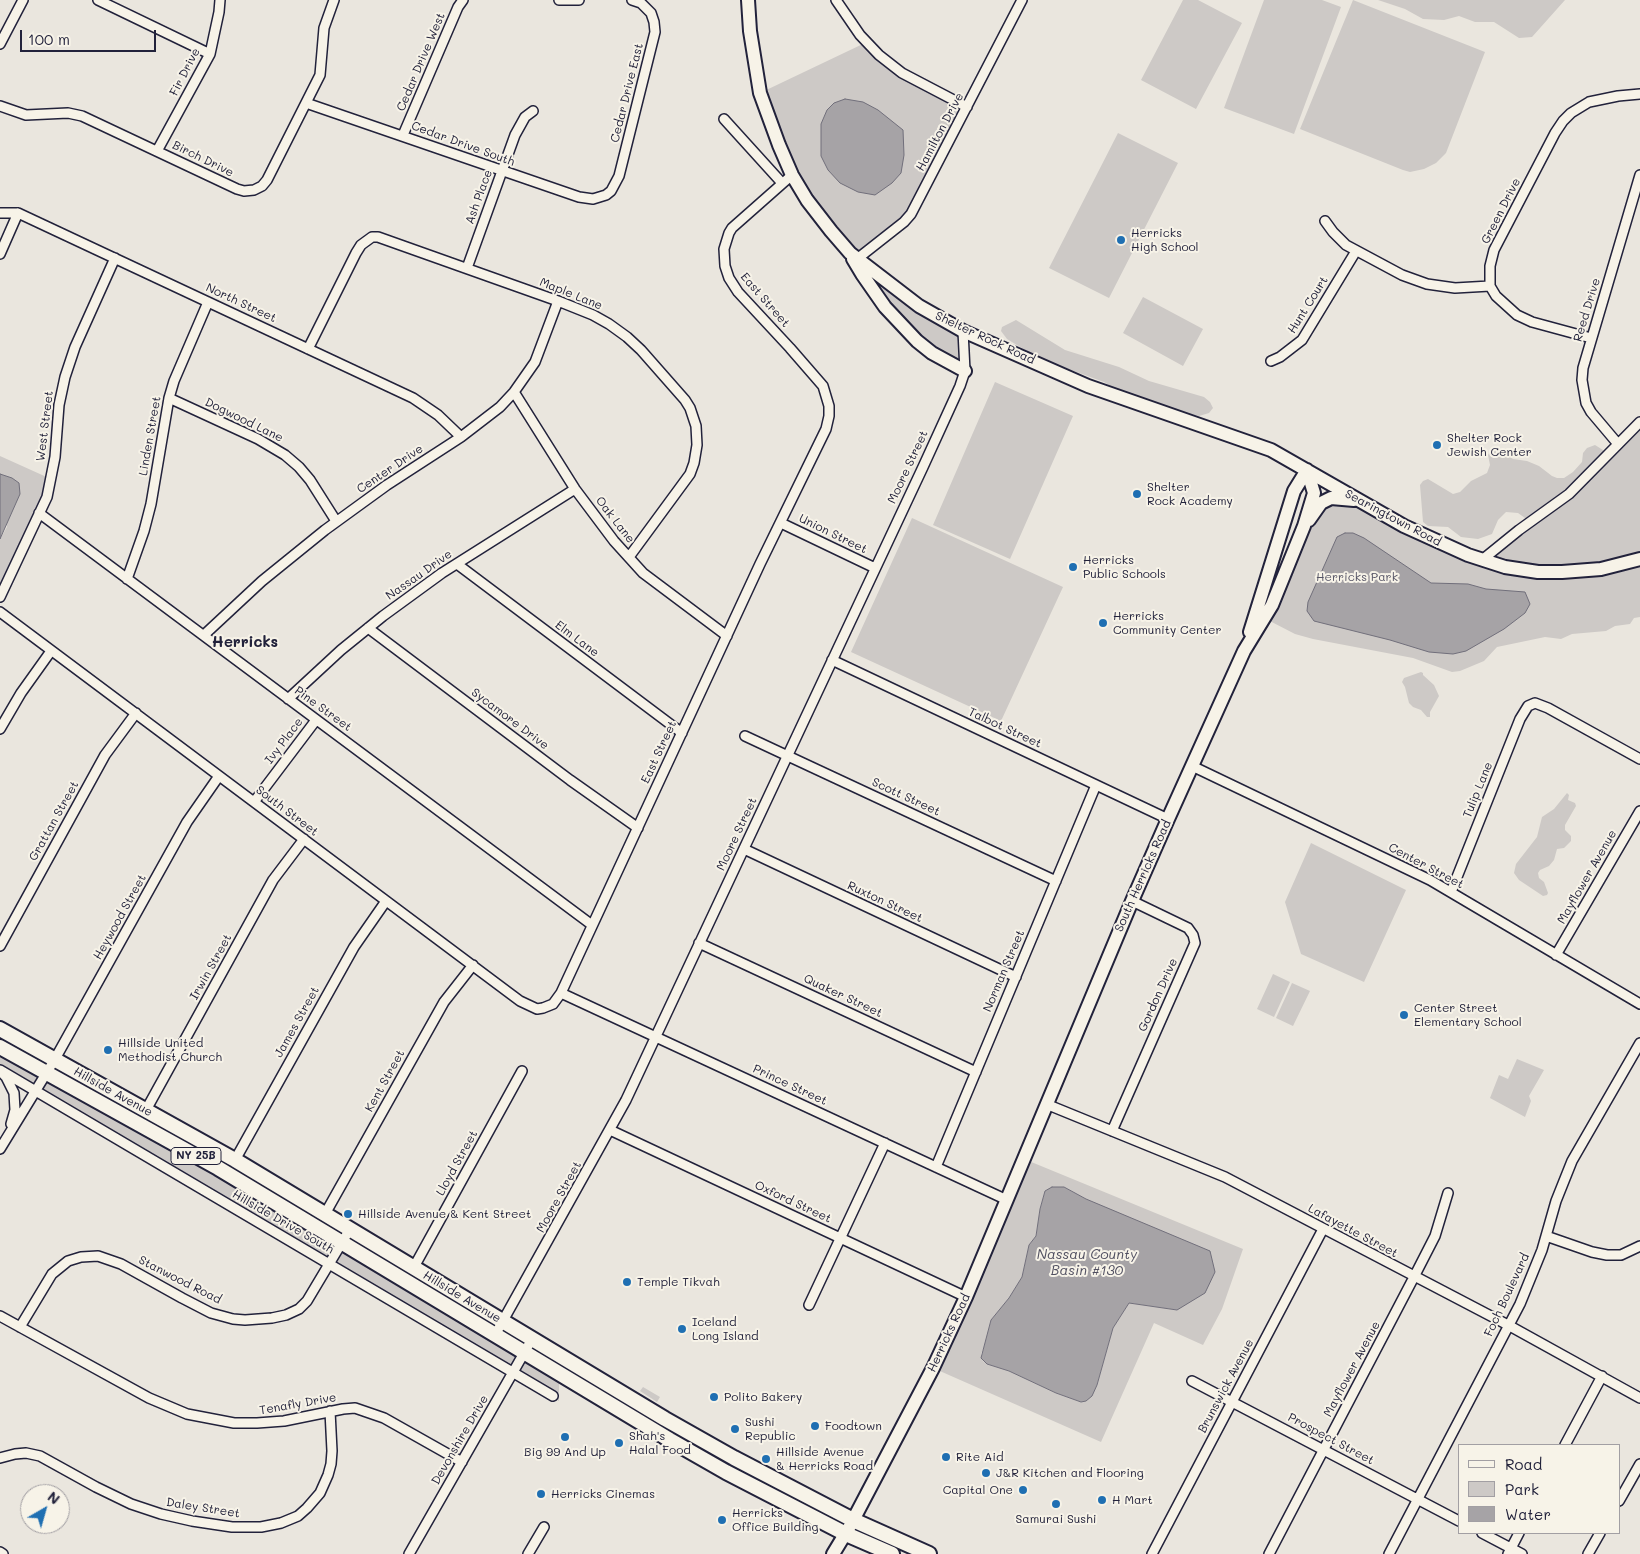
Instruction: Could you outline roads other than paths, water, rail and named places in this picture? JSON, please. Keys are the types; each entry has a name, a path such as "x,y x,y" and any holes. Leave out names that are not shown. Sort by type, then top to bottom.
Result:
{"main road":[{"name":"Shelter Rock Road","path":"748,0 750,30 760,93 779,145 787,179 854,256 919,306 963,330 1088,386 1271,450 1307,470"},
{"path":"854,256 862,274 885,307 917,341 932,353 964,371"},
{"name":"Searingtown Road","path":"1307,470 1422,535 1482,560 1520,569 1562,572 1601,568 1640,559"},
{"name":"South Herricks Road","path":"1244,651 1272,605 1304,526 1314,493 1307,470"},
{"name":"South Herricks Road","path":"1046,1104 1132,901 1244,651 1294,491 1307,470"},
{"path":"1304,526 1321,503 1330,498 1358,500"},
{"name":"Hillside Avenue","path":"0,1029 235,1160 718,1449 853,1520 929,1554"},
{"name":"Hillside Avenue","path":"0,1047 218,1168 694,1454 846,1534 892,1554"},
{"name":"Herricks Road","path":"834,1554 933,1368 966,1297 1046,1104"}],"street":[{"path":"0,44 23,0"},
{"path":"98,0 210,54"},
{"name":"Fir Drive","path":"157,151 210,54 220,12 220,0"},
{"name":"Birch Drive","path":"0,106 26,115 68,113 82,116 237,189 244,191 254,190 262,186 267,180 320,75 324,28 334,0"},
{"name":"Cedar Drive West","path":"403,135 458,7 463,0"},
{"path":"559,0 579,0"},
{"path":"836,0 860,35 879,55 902,73 967,107"},
{"name":"Hamilton Drive","path":"854,256 909,217 967,107 1018,1"},
{"name":"Cedar Drive East","path":"611,191 619,176 655,32 651,13 637,2"},
{"name":"Green Drive","path":"1490,286 1490,266 1494,250 1563,121 1571,113 1588,102 1640,94"},
{"name":"Cedar Drive South","path":"306,103 403,135 579,198 593,199 606,195 611,191"},
{"name":"Ash Place","path":"467,268 514,135 526,117 533,111"},
{"path":"724,119 787,179"},
{"name":"Reed Drive","path":"1618,444 1592,412 1584,394 1583,368 1640,175"},
{"name":"East Street","path":"562,993 727,636 826,429 829,406 823,386 738,292 729,278 725,266 724,249 732,228 787,179"},
{"name":"North Street","path":"0,213 18,213 413,398 438,416 461,437"},
{"path":"0,254 18,213"},
{"path":"1325,221 1339,238 1356,251 1402,275 1428,284 1455,288 1490,286 1496,296 1517,315 1532,322 1591,338"},
{"name":"Maple Lane","path":"308,349 361,244 367,240 378,238 558,301 593,315 609,324 628,337 685,400 694,418 697,445 690,474 629,557"},
{"name":"Hunt Court","path":"1271,361 1280,357 1302,340 1356,251"},
{"name":"West Street","path":"0,596 47,497 51,479 59,405 65,376 75,347 115,258"},
{"name":"Center Drive","path":"204,635 262,581 336,521 488,417 514,392 534,362 558,301"},
{"name":"Linden Street","path":"127,579 144,531 151,504 169,398 174,381 208,302"},
{"name":"Moore Street","path":"495,1335 610,1130 700,943 960,386 964,371 963,330"},
{"name":"Oak Lane","path":"514,392 598,521 629,557 662,588 727,636"},
{"name":"Dogwood Lane","path":"169,398 258,439 285,455 310,480 336,521"},
{"path":"1482,560 1519,530 1569,494 1640,422"},
{"name":"Nassau Drive","path":"288,698 341,650 383,616 457,564 576,489"},
{"name":"Pine Street","path":"39,513 592,925"},
{"name":"Union Street","path":"781,523 875,568"},
{"name":"Elm Lane","path":"457,564 682,734"},
{"name":"South Street","path":"0,612 520,1001 532,1007 544,1008 553,1004 562,993"},
{"name":"Sycamore Drive","path":"368,628 570,780 638,828"},
{"path":"0,729 17,699 51,651"},
{"name":"Talbot Street","path":"832,660 1168,819"},
{"name":"Tulip Lane","path":"1451,892 1520,719 1528,706 1535,703 1548,708 1640,759"},
{"name":"Grattan Street","path":"0,946 105,755 136,713"},
{"name":"Ivy Place","path":"254,802 316,720"},
{"name":"Scott Street","path":"745,736 1056,881"},
{"name":"Center Street","path":"1192,766 1423,876 1640,1004"},
{"name":"Heywood Street","path":"10,1131 54,1060 186,822 219,776"},
{"name":"Norman Street","path":"936,1167 1096,785"},
{"name":"Mayflower Avenue","path":"1556,955 1640,811"},
{"name":"Irwin Street","path":"146,1110 274,880 304,839"},
{"name":"Ruxton Street","path":"744,849 1016,977"},
{"name":"James Street","path":"235,1160 354,947 386,901"},
{"name":"Gordon Drive","path":"1112,1130 1195,943 1193,935 1188,928 1132,901"},
{"name":"Quaker Street","path":"700,943 976,1072"},
{"name":"Kent Street","path":"325,1214 444,1002 473,965"},
{"name":"Prince Street","path":"562,993 1007,1200"},
{"name":"Foch Boulevard","path":"1389,1554 1528,1285 1546,1236 1556,1201 1572,1161 1640,1043"},
{"path":"0,1071 6,1077 14,1093 15,1110 10,1131 0,1149"},
{"name":"Hillside Drive South","path":"0,1071 36,1090 553,1396"},
{"name":"Lloyd Street","path":"414,1268 522,1071"},
{"name":"Lafayette Street","path":"1046,1104 1225,1177 1508,1325 1640,1398"},
{"name":"Oxford Street","path":"610,1130 966,1297"},
{"path":"809,1305 885,1143"},
{"name":"Mayflower Avenue","path":"1269,1554 1414,1277 1434,1236 1448,1193"},
{"name":"Stanwood Road","path":"20,1327 52,1274 68,1261 81,1257 98,1256 111,1260 211,1313 245,1320 286,1315 299,1309 307,1301 350,1229"},
{"name":"Brunswick Avenue","path":"1152,1554 1323,1229"},
{"path":"1546,1236 1592,1252 1607,1255 1621,1255 1640,1246"},
{"name":"Tenafly Drive","path":"0,1316 149,1398 188,1414 234,1423 257,1423 284,1421 354,1408 374,1413 462,1462"},
{"name":"Devonshire Drive","path":"409,1554 532,1339"},
{"path":"1566,1444 1602,1376"},
{"name":"Prospect Street","path":"1192,1380 1458,1520"},
{"name":"Daley Street","path":"0,1458 26,1453 40,1456 122,1500 161,1514 224,1526 261,1527 281,1524 298,1516 320,1494 331,1464 330,1411"},
{"path":"1620,1499 1640,1464"},
{"path":"528,1554 544,1527"},
{"path":"1484,1534 1510,1551 1522,1554"},
{"path":"1510,1551 1518,1534"},
{"path":"1588,1554 1599,1534"}],"water":[{"path":"845,99 863,102 878,110 903,130 904,155 901,173 892,183 875,195 858,192 840,183 828,170 821,156 821,124 827,110 834,103"},
{"path":"0,474 12,478 19,483 20,494 0,539"},
{"path":"1345,533 1353,533 1364,538 1431,583 1468,584 1486,589 1525,592 1530,604 1525,613 1504,629 1466,651 1453,654 1429,652 1314,621 1307,611 1308,602 1337,537"},
{"name":"Nassau County Basin #130","path":"1052,1187 1064,1187 1086,1199 1210,1251 1215,1272 1205,1293 1177,1310 1129,1303 1113,1328 1097,1385 1092,1396 1086,1401 1081,1402 1056,1393 1009,1371 987,1364 981,1358 991,1320 1009,1298 1022,1277 1029,1245 1036,1236 1045,1191"}],"place":[{"name":"Herricks High School","path":"1121,240"},
{"name":"Shelter Rock Jewish Center","path":"1437,445"},
{"name":"Shelter Rock Academy","path":"1137,494"},
{"name":"Herricks Public Schools","path":"1073,567"},
{"name":"Herricks Community Center","path":"1103,623"},
{"name":"Center Street Elementary School","path":"1404,1015"},
{"name":"Hillside United Methodist Church","path":"108,1050"},
{"name":"Hillside Avenue & Kent Street","path":"348,1214"},
{"name":"Temple Tikvah","path":"627,1282"},
{"name":"Iceland Long Island","path":"682,1329"},
{"name":"Polito Bakery","path":"714,1397"},
{"name":"Foodtown","path":"815,1426"},
{"name":"Sushi Republic","path":"735,1429"},
{"name":"Big 99 And Up","path":"565,1437"},
{"name":"Shah's Halal Food","path":"619,1443"},
{"name":"Rite Aid","path":"946,1457"},
{"name":"Hillside Avenue & Herricks Road","path":"766,1459"},
{"name":"J&R Kitchen and Flooring","path":"986,1473"},
{"name":"Capital One","path":"1023,1490"},
{"name":"Herricks Cinemas","path":"541,1494"},
{"name":"H Mart","path":"1102,1500"},
{"name":"Samurai Sushi","path":"1056,1504"},
{"name":"Herricks Office Building","path":"722,1520"}],"district":[{"name":"Herricks","path":"245,642"}],"park label":[{"name":"Herricks Park","path":"1357,577"}]}
